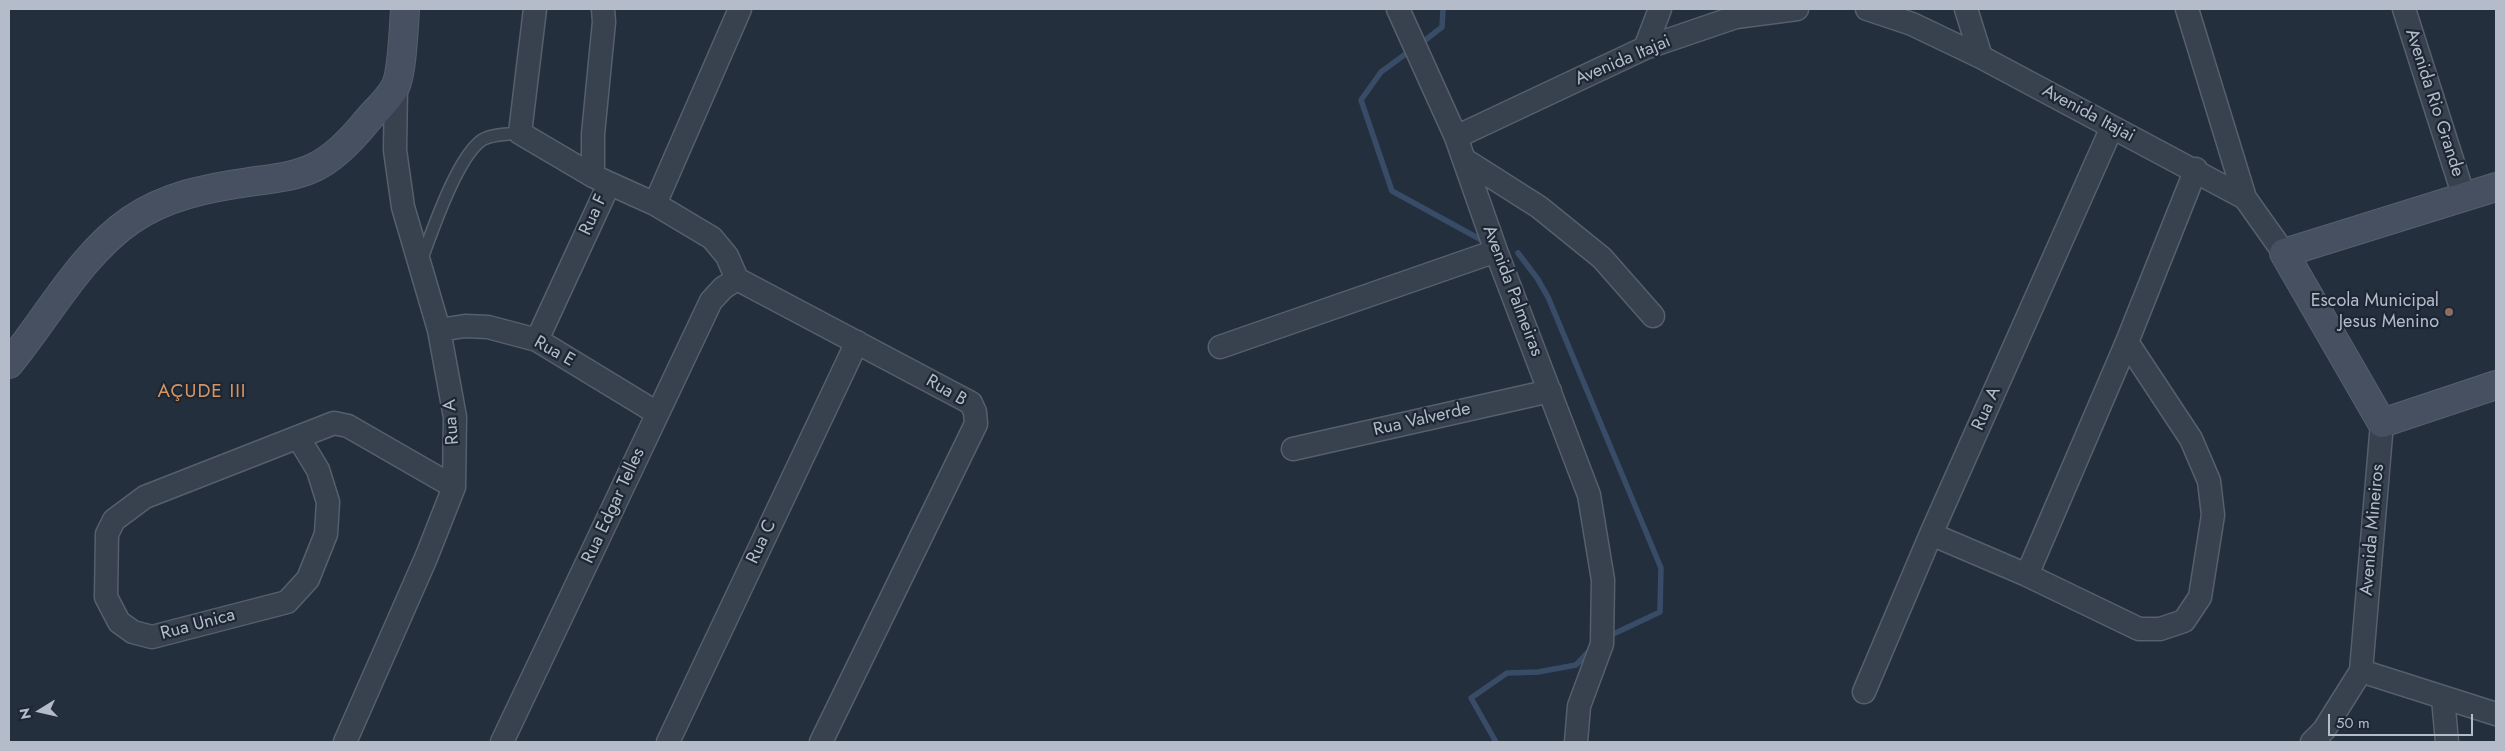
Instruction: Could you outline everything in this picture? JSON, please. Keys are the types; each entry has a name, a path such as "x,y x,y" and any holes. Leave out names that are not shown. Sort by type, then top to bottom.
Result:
{"street":[{"path":"9,364 91,256 130,221 159,203 216,186 276,178 314,167 336,152 361,128 396,86 404,37 405,9"},
{"path":"520,133 535,9"},
{"path":"603,9 604,22 593,134 601,180 655,204 712,238 728,256 737,279"},
{"path":"655,204 740,9"},
{"name":"Avenida Palmeiras","path":"1398,9 1456,137 1496,251 1589,495 1603,580 1602,644 1579,706 1576,742"},
{"path":"1645,48 1660,9"},
{"name":"Avenida Itajai","path":"1456,137 1645,48 1736,17 1797,9"},
{"name":"Avenida Itajai","path":"1867,9 1912,24 1981,57 2196,170 2245,198 2284,252 2382,424"},
{"path":"1966,9 1981,57"},
{"path":"2187,9 2245,198"},
{"name":"Avenida Rio Grande","path":"2404,9 2464,197"},
{"name":"Rua A","path":"345,742 426,558 454,487 455,417 440,330 403,207 395,150 396,86"},
{"name":"Rua A","path":"1864,692 1931,534 2112,127"},
{"name":"Rua F","path":"520,133 601,180 537,340"},
{"path":"1465,160 1539,207 1602,258 1653,316"},
{"path":"2027,575 2127,342 2196,170"},
{"path":"2284,252 2496,187"},
{"path":"1220,347 1496,251"},
{"name":"Rua B","path":"737,279 971,403 975,412 976,424 821,742"},
{"name":"Rua Edgar Telles","path":"502,742 711,301 723,288 737,279"},
{"name":"Rua E","path":"440,330 465,326 488,327 537,340 657,413"},
{"name":"Rua C","path":"668,742 856,342"},
{"path":"1931,534 2027,575 2139,629 2160,629 2184,621 2200,598 2213,515 2209,480 2191,439 2127,342"},
{"path":"2382,424 2496,385"},
{"name":"Rua Valverde","path":"1293,448 1550,391"},
{"name":"Rua Unica","path":"298,437 318,470 328,502 326,534 308,579 287,602 152,637 133,632 119,622 106,597 107,534 114,520 145,497 298,437 334,423 348,426 454,487"},
{"name":"Avenida Mineiros","path":"2312,742 2324,730 2361,671 2382,424"},
{"path":"2361,671 2496,714"},
{"path":"2443,698 2447,742"}],"lane":[{"path":"420,264 451,187 470,151 483,140 520,133"}],"waterway":[{"path":"1419,45 1442,27 1443,9"},
{"path":"1411,50 1381,72 1361,100 1392,191 1487,243"},
{"path":"1518,253 1537,278 1548,297 1661,568 1660,612 1607,637"},
{"path":"1496,742 1471,698 1507,673 1538,672 1576,665 1592,648"}],"place":[{"name":"Escola Municipal Jesus Menino","path":"2449,312"}],"district":[{"name":"AÇUDE III","path":"202,392"}]}
